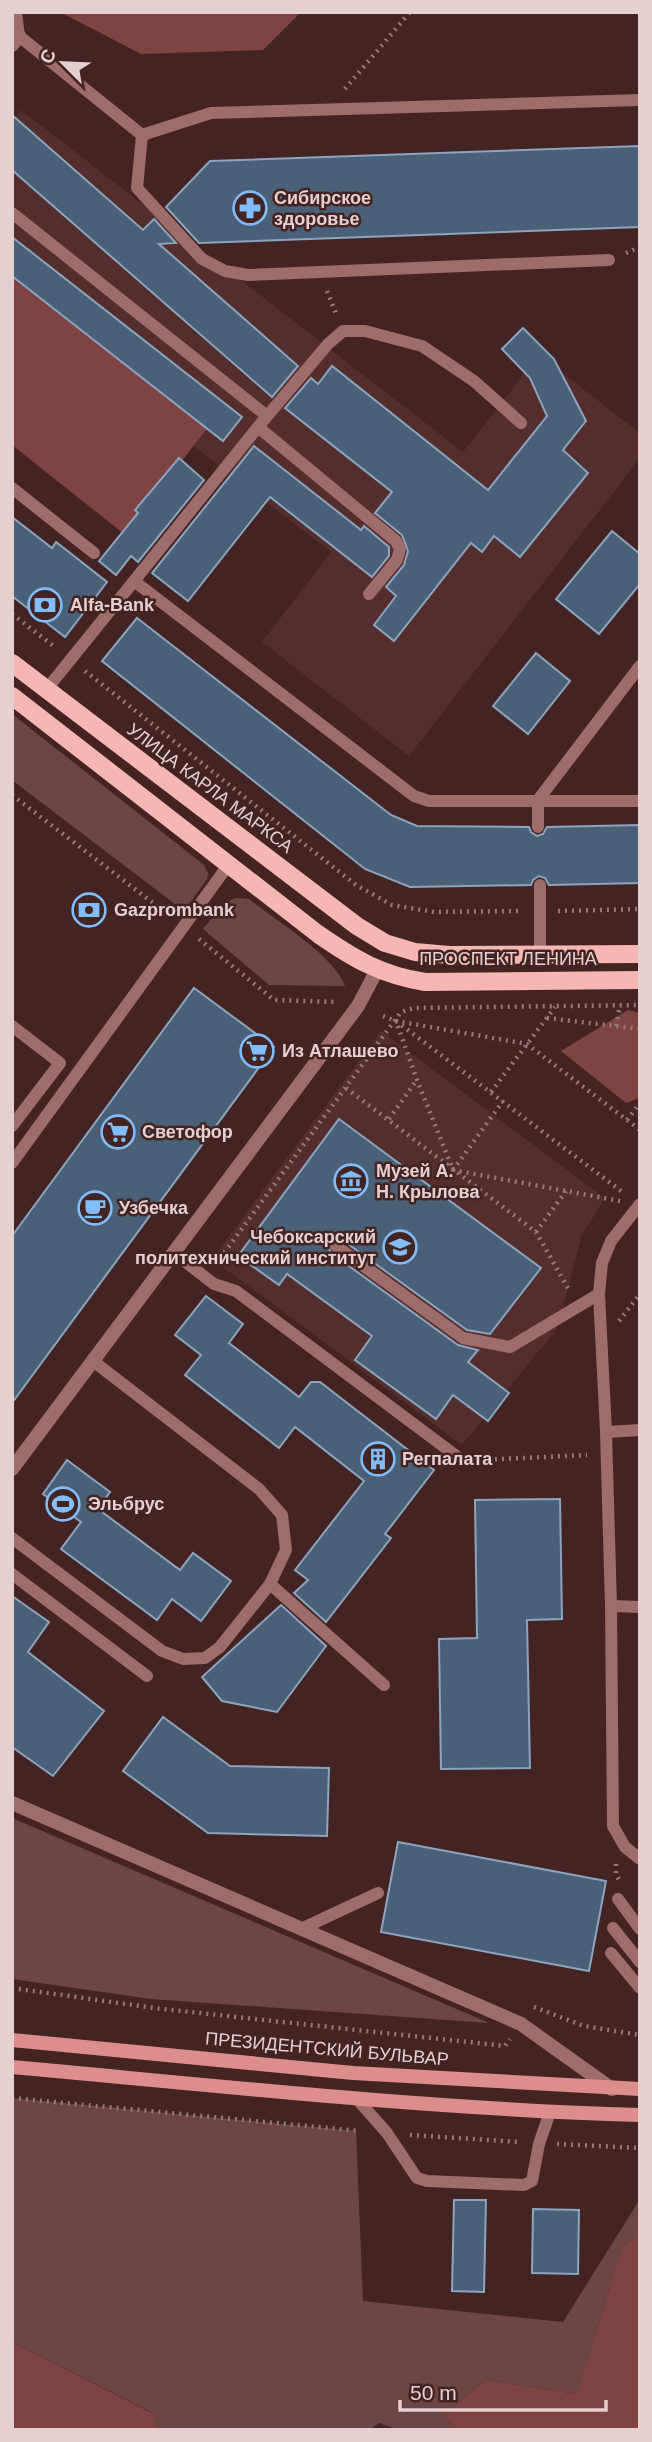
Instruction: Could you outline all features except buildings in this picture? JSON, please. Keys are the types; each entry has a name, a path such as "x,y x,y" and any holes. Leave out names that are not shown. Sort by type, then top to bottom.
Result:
{"main road":[{"name":"УЛИЦА КАРЛА МАРКСА","path":"12,663 357,926 385,943"},
{"path":"12,696 318,934 377,970"},
{"name":"ПРОСПЕКТ ЛЕНИНА","path":"385,943 415,952 449,955 640,954"},
{"name":"ПРОСПЕКТ ЛЕНИНА","path":"377,970 398,978 425,982 640,980"},
{"name":"ПРЕЗИДЕНТСКИЙ БУЛЬВАР","path":"12,2040 353,2073 613,2090 640,2089"},
{"path":"12,2067 357,2099 640,2115"}],"street":[{"path":"12,1469 358,1006 377,970"},
{"path":"12,1803 521,2024 613,2090"}],"lane":[{"path":"16,12 16,41 142,135"},
{"path":"142,135 211,113 640,100"},
{"path":"142,135 137,188 202,259 225,271 248,275 325,273 609,260"},
{"path":"12,213 268,416"},
{"path":"46,690 258,427 328,344 343,331 365,331 422,346 474,381 521,423"},
{"path":"258,427 396,541 400,549 397,560 369,594"},
{"path":"12,488 94,553"},
{"path":"134,580 414,796 429,802 640,800"},
{"path":"538,827 538,800 640,666"},
{"path":"12,1163 229,864"},
{"path":"540,885 540,956"},
{"path":"12,1026 60,1063 12,1126"},
{"path":"639,1204 611,1241 602,1263 599,1294 611,1606 613,1826 625,1847 640,1859"},
{"path":"335,1246 464,1338 510,1347 599,1294"},
{"path":"174,1253 214,1284 236,1291 463,1461"},
{"path":"12,1538 162,1651 183,1659 205,1658 220,1647 270,1584 286,1550 282,1515 259,1489 93,1361"},
{"path":"606,1432 640,1430"},
{"path":"12,1574 147,1676"},
{"path":"270,1584 384,1685"},
{"path":"611,1606 640,1607"},
{"path":"303,1928 378,1893"},
{"path":"618,1899 640,1929"},
{"path":"612,1928 640,1962"},
{"path":"611,1953 640,1987"},
{"path":"357,2099 387,2133 417,2178 427,2181 524,2185 532,2180 539,2144 550,2112"}],"path":[{"path":"327,110 410,12"},
{"path":"328,298 336,314"},
{"path":"12,614 356,885 392,905 434,912 640,909"},
{"path":"206,1278 401,1012 414,1008 640,1005"},
{"path":"616,1026 620,1006"},
{"path":"491,1092 556,1007"},
{"path":"383,1016 396,1021 527,1044 640,1130"},
{"path":"547,1018 640,1029"},
{"path":"396,1021 453,1170"},
{"path":"396,1021 639,1204"},
{"path":"388,1119 417,1080"},
{"path":"346,1088 536,1232 579,1306"},
{"path":"453,1170 503,1101"},
{"path":"627,1120 639,1105"},
{"path":"453,1170 639,1204"},
{"path":"536,1232 566,1191"},
{"path":"463,1461 606,1454"},
{"path":"12,1988 153,2008 491,2045 505,2046 508,2042"},
{"path":"535,2006 584,2026 640,2035"},
{"path":"12,2098 356,2131"},
{"path":"427,2136 524,2143"},
{"path":"560,2144 640,2148"}],"shaded area":[{"path":"60,12 301,12 263,50 141,54"},
{"path":"21,110 463,452 539,355 640,433 640,458 409,756 262,642 331,552 194,446 222,410 12,247 12,122"},
{"path":"12,247 222,410 124,534 12,445"},
{"path":"12,714 204,865 208,873 207,879 184,911 12,780"},
{"path":"236,898 249,899 317,950 339,974 345,986 269,985 203,929 226,902"},
{"path":"628,1010 640,1013 640,1098 626,1103 561,1051"},
{"name":"Чебоксарский политехнический институт","path":"381,1031 605,1198 582,1235 557,1329 462,1445 212,1259"},
{"path":"12,1818 489,2023 151,1999 12,1979"},
{"path":"12,2098 356,2131 363,2301 563,2322 640,2199 640,2235 623,2245 577,2394 485,2380 443,2416 457,2430 399,2430 379,2423 369,2430 156,2430 153,2413 12,2342"},
{"path":"640,2235 640,2430 457,2430 443,2416 485,2380 577,2394 623,2245"},
{"path":"12,2342 154,2414 156,2430 12,2430"}],"place":[{"name":"Сибирское здоровье","path":"250,208"},
{"name":"Alfa-Bank","path":"45,605"},
{"name":"Gazprombank","path":"89,910"},
{"name":"Из Атлашево","path":"257,1051"},
{"name":"Светофор","path":"118,1132"},
{"name":"Музей А. Н. Крылова","path":"351,1181"},
{"name":"Узбечка","path":"95,1208"},
{"name":"Чебоксарский политехнический институт","path":"400,1247"},
{"name":"Регпалата","path":"378,1459"},
{"name":"Эльбрус","path":"63,1504"}]}
